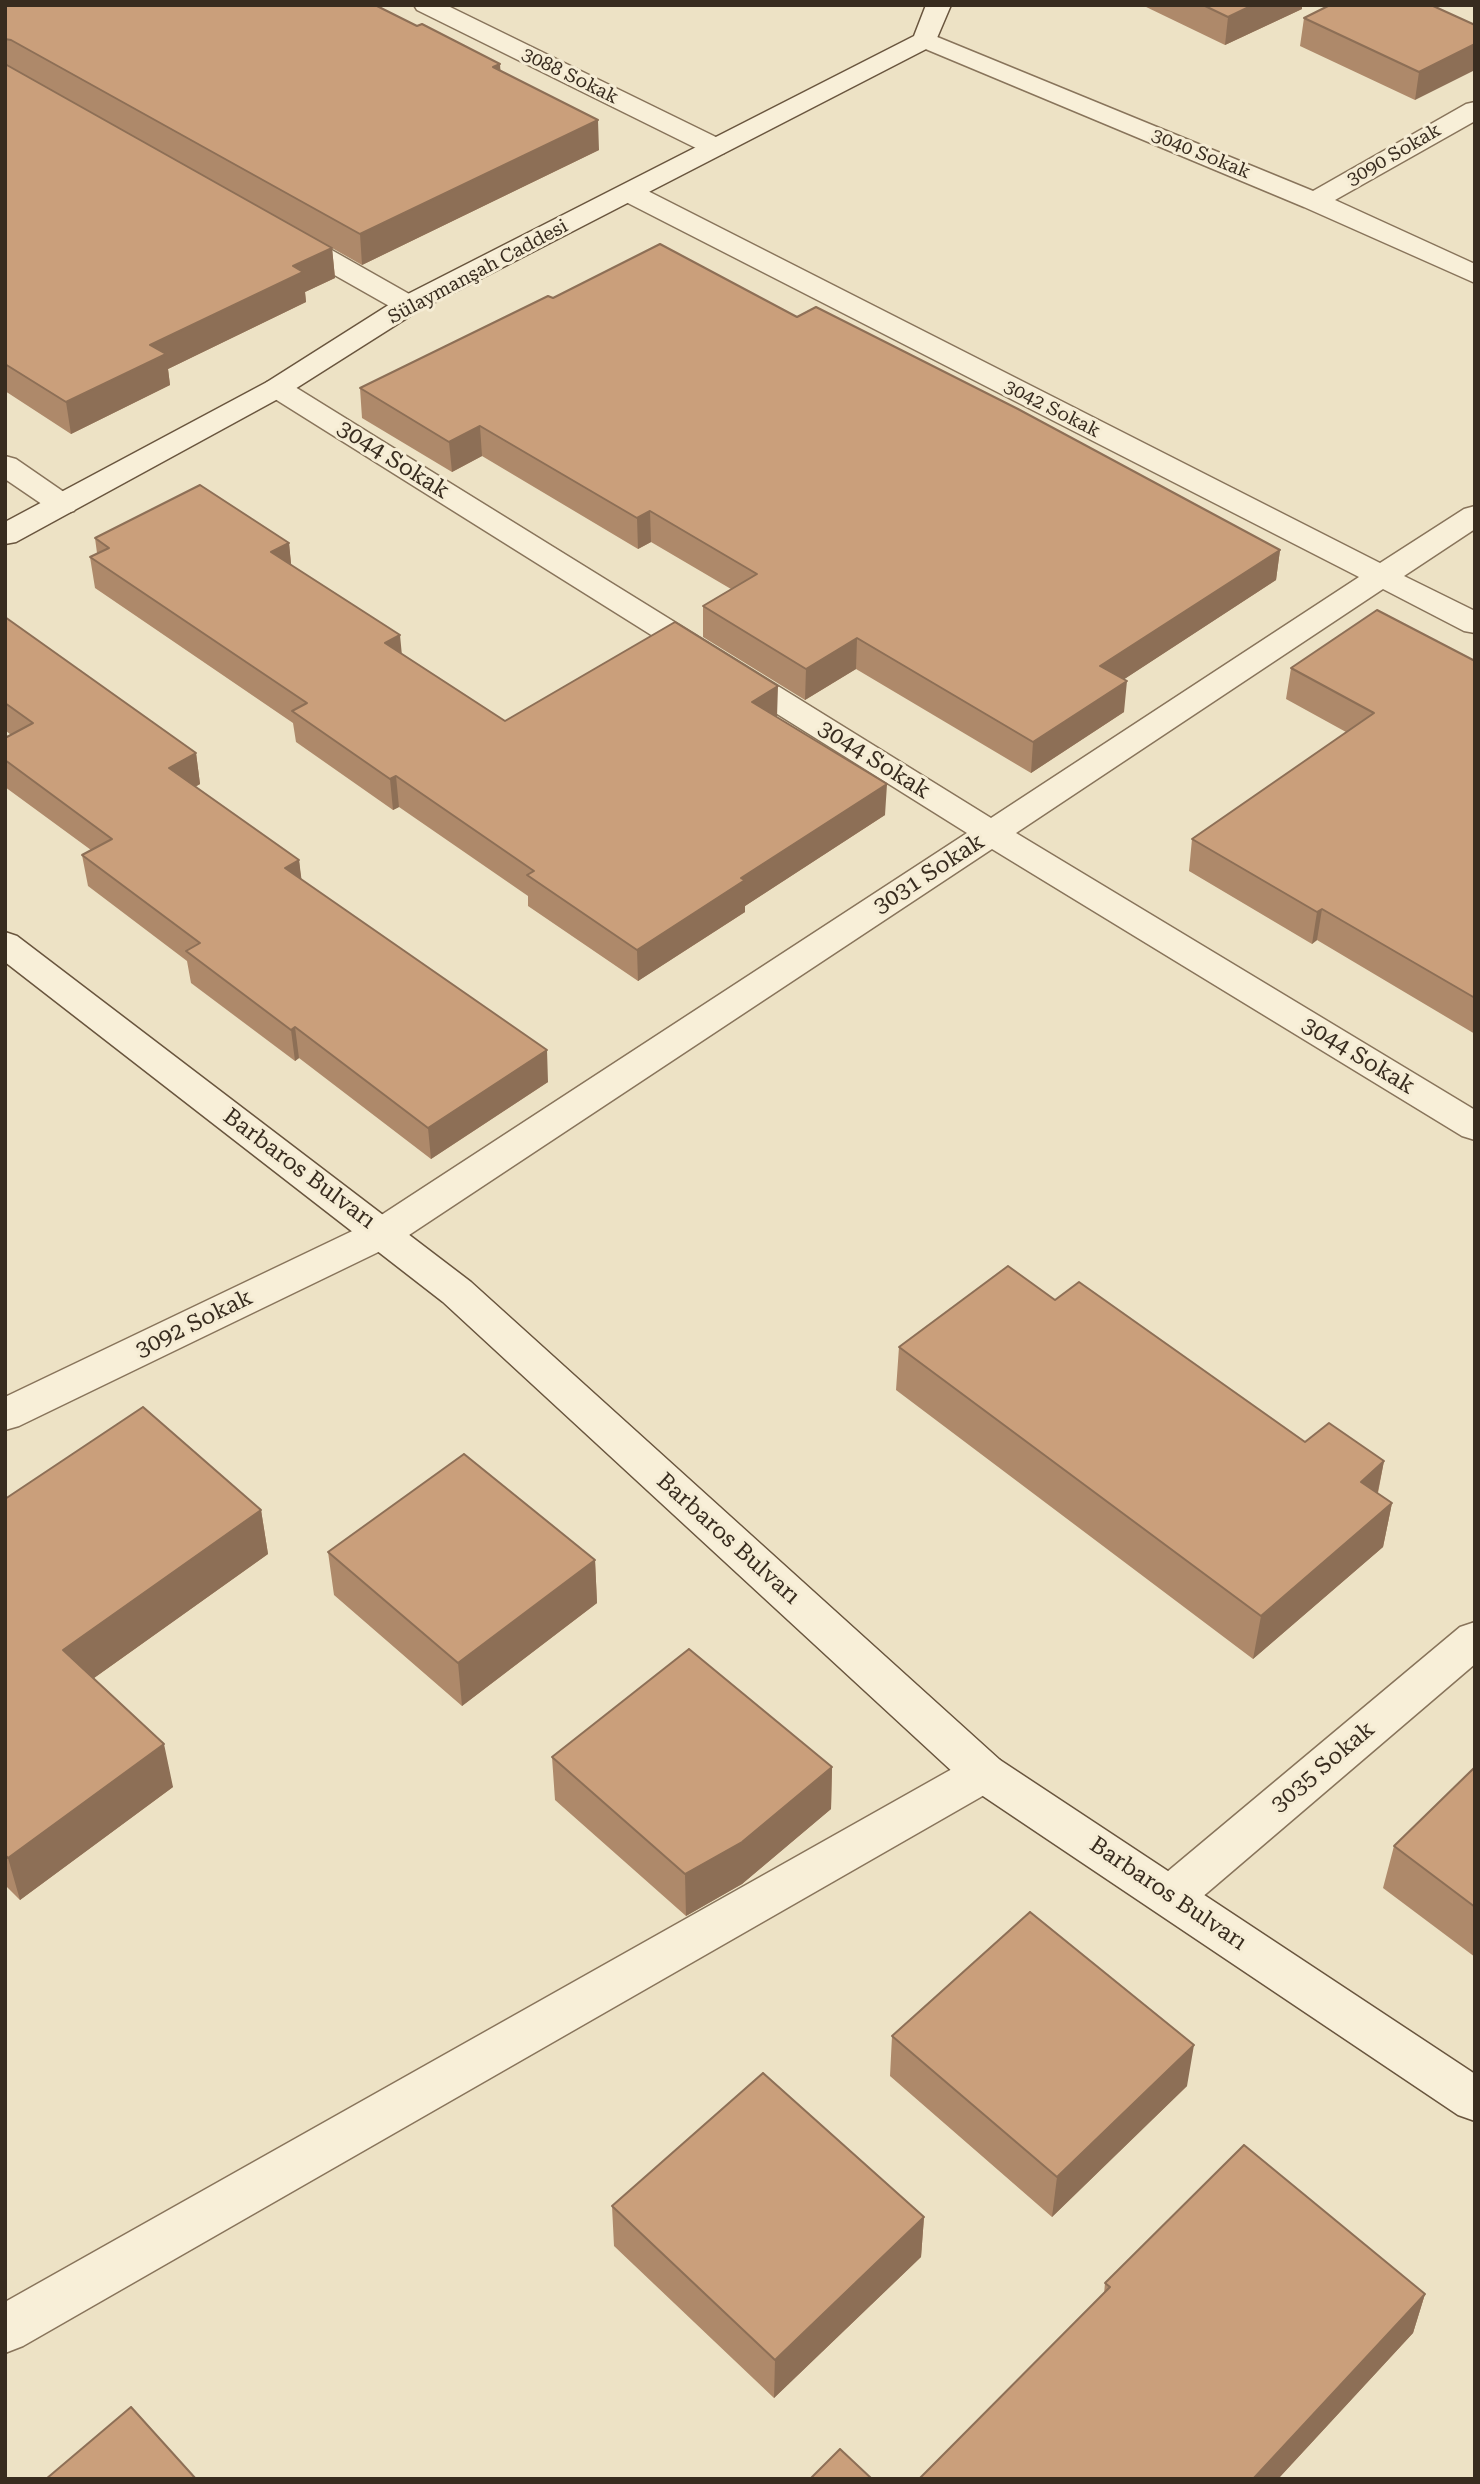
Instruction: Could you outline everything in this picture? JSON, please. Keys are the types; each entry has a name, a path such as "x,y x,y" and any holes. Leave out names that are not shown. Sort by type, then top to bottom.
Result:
{"street":[{"name":"3088 Sokak","path":"426,5 715,147"},
{"path":"925,40 939,5"},
{"name":"Sülaymanşah Caddesi","path":"5,534 277,388 408,305 925,40"},
{"name":"3040 Sokak","path":"925,40 1314,201 1475,275"},
{"name":"3090 Sokak","path":"1314,201 1475,110"},
{"name":"3042 Sokak","path":"631,193 1475,624"},
{"path":"266,225 408,305"},
{"name":"3044 Sokak","path":"277,388 991,833 1475,1127"},
{"path":"5,465 63,505"},
{"name":"3031 Sokak","path":"383,1233 1475,515"},
{"name":"Barbaros Bulvarı","path":"5,944 457,1292 984,1773 1475,2101"},
{"name":"3092 Sokak","path":"5,1415 383,1233"},
{"name":"3035 Sokak","path":"1171,1896 1475,1639"},
{"path":"5,2329 984,1773"}],"building":[{"path":"5,5 375,5 417,26 422,24 500,64 493,67 598,120 360,234 5,39"},
{"path":"1203,5 1253,5 1228,17"},
{"path":"1330,5 1431,5 1475,25 1475,44 1419,72 1304,18"},
{"path":"5,64 332,248 293,266 303,272 150,345 166,354 66,402 5,364"},
{"path":"660,244 797,317 816,307 1018,409 1280,550 1100,666 1127,681 1033,742 857,638 806,669 703,606 757,574 650,511 637,518 480,426 449,442 360,388 548,296 553,298"},
{"path":"200,485 289,543 271,552 400,635 385,643 505,721 675,622 778,686 752,702 887,784 741,878 745,880 637,950 527,875 534,871 396,776 390,779 292,711 307,703 90,557 109,548 95,538"},
{"path":"1377,610 1475,661 1475,998 1322,909 1317,912 1192,839 1374,713 1291,668"},
{"path":"5,617 196,753 169,768 299,860 285,868 547,1050 428,1128 295,1027 291,1030 186,951 200,943 82,855 112,839 5,760 5,738 33,723 5,703"},
{"path":"1008,1266 1055,1300 1079,1282 1305,1442 1329,1423 1384,1461 1361,1482 1392,1503 1261,1616 899,1347"},
{"path":"143,1407 261,1510 63,1650 164,1744 8,1858 5,1855 5,1499"},
{"path":"464,1454 595,1560 458,1663 328,1552"},
{"path":"689,1649 832,1767 742,1842 685,1874 552,1757"},
{"path":"1475,1767 1475,1907 1394,1846"},
{"path":"1030,1912 1194,2045 1057,2177 892,2036"},
{"path":"763,2073 924,2217 775,2360 612,2206"},
{"path":"1244,2145 1425,2294 1253,2479 919,2479 1110,2287 1105,2283"},
{"path":"131,2407 196,2479 46,2479"},
{"path":"840,2449 872,2479 810,2479"}]}
